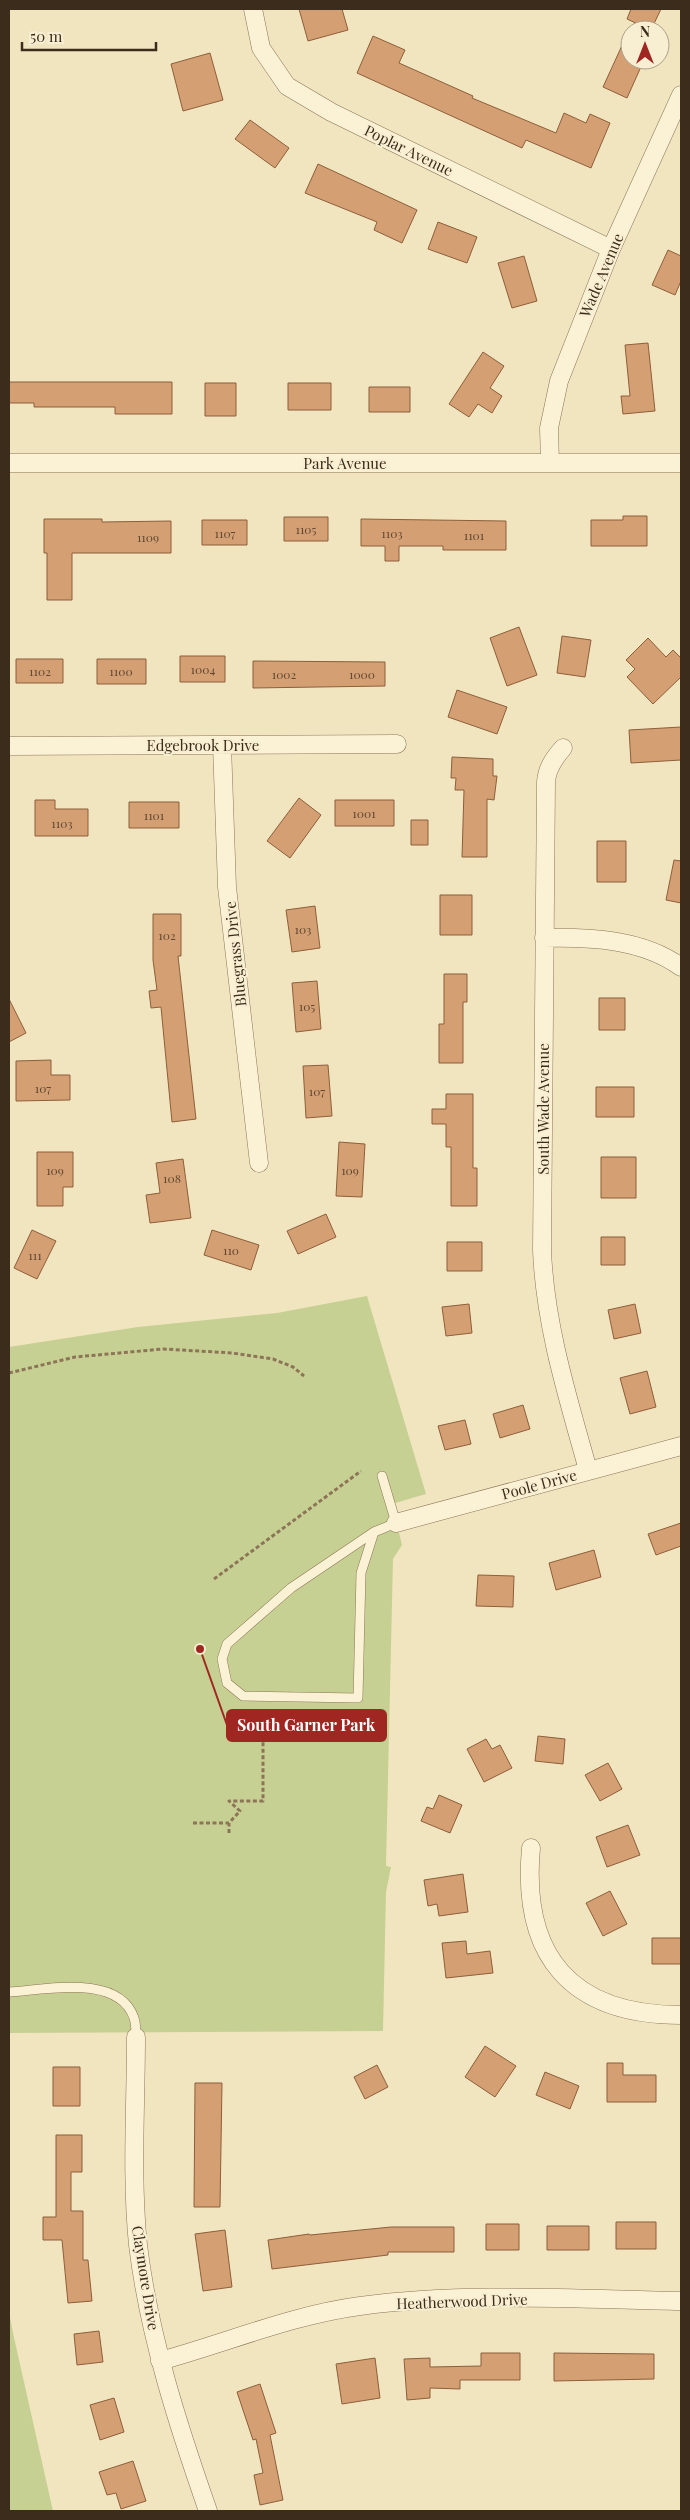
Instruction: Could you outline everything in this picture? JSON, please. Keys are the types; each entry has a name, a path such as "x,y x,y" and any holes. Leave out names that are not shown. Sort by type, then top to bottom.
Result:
{"street":[{"name":"Poplar Avenue","path":"253,9 261,48 287,86 331,112 611,249"},
{"name":"Wade Avenue","path":"550,463 549,428 559,381 611,249 681,95"},
{"name":"Park Avenue","path":"9,463 681,463"},
{"name":"Edgebrook Drive","path":"9,746 397,744"},
{"name":"Bluegrass Drive","path":"222,745 227,886 259,1162"},
{"name":"South Wade Avenue","path":"564,748 555,757 547,773 544,938 544,1286 564,1385 588,1470"},
{"path":"544,938 574,937 640,947 668,958 681,967"},
{"name":"Poole Drive","path":"396,1523 681,1446"},
{"path":"531,1848 529,1871 533,1919 544,1945 558,1968 576,1987 598,2001 627,2011 657,2015 681,2015"},
{"name":"Claymore Drive","path":"136,2037 138,2244 160,2361 208,2511"},
{"name":"Heatherwood Drive","path":"160,2361 288,2323 358,2306 437,2299 681,2301"}],"lane":[{"path":"374,1532 361,1573 358,1698 243,1696 227,1684 222,1659 227,1644 291,1588 374,1532 396,1523 382,1476"},
{"path":"9,1992 88,1988 110,1991 129,2007 135,2019 136,2037"}],"path":[{"path":"9,1373 75,1357 163,1350 232,1353 273,1359 293,1367 304,1376"},
{"path":"214,1579 361,1471"},
{"path":"229,1833 229,1823 240,1811 230,1801 264,1801 262,1726"},
{"path":"193,1823 229,1823"}],"green space":[{"path":"367,1296 426,1494 392,1504 402,1545 393,1559 386,1866 391,1867 386,1892 383,2031 9,2033 9,1347 138,1327 277,1313"},
{"path":"9,2312 13,2333 53,2511 9,2511"}],"building":[{"path":"299,9 342,9 348,30 308,41"},
{"path":"631,9 661,9 656,20 627,19"},
{"path":"373,36 405,50 399,63 473,96 472,98 556,133 564,113 586,123 590,114 610,123 591,168 526,140 522,148 357,73"},
{"path":"620,50 620,70 640,70 627,98 603,87"},
{"path":"210,53 223,100 183,111 171,64"},
{"path":"250,120 289,148 275,168 235,139"},
{"path":"318,164 417,210 402,243 374,230 377,222 305,193"},
{"path":"438,222 477,237 467,263 428,249"},
{"path":"668,250 681,256 681,281 675,295 652,285"},
{"path":"524,256 537,301 512,308 498,263"},
{"path":"648,343 655,411 623,414 621,396 630,396 625,345"},
{"path":"483,352 504,366 490,388 502,396 492,413 478,404 469,417 449,404"},
{"path":"9,382 172,382 172,414 115,414 115,407 34,407 34,403 9,403"},
{"path":"205,383 236,383 236,416 205,416"},
{"path":"288,383 331,383 331,410 288,410"},
{"path":"369,387 410,387 410,412 369,412"},
{"path":"623,516 647,516 647,546 591,546 591,520 623,520"},
{"path":"284,517 328,517 328,541 284,541"},
{"path":"44,519 102,519 102,522 171,521 171,553 72,553 72,600 47,600 47,553 44,553"},
{"path":"361,519 506,521 506,550 443,550 443,546 399,546 399,561 385,561 385,546 361,546"},
{"path":"202,520 247,520 247,545 202,545"},
{"path":"519,627 537,675 507,686 490,638"},
{"path":"562,636 591,640 585,677 557,673"},
{"path":"648,638 666,657 673,650 681,658 681,677 653,704 627,677 635,669 626,660"},
{"path":"180,656 225,656 225,682 180,682"},
{"path":"16,659 63,659 63,683 16,683"},
{"path":"97,659 146,659 146,684 97,684"},
{"path":"253,661 385,662 385,686 253,688"},
{"path":"457,690 507,707 497,734 448,717"},
{"path":"681,727 681,760 631,763 629,730"},
{"path":"452,757 493,759 493,776 497,776 494,800 487,799 487,857 462,857 464,790 455,790 456,778 451,778"},
{"path":"299,798 321,815 290,858 267,841"},
{"path":"35,800 55,800 55,809 88,809 88,836 35,836"},
{"path":"335,800 394,800 394,826 335,826"},
{"path":"129,802 179,802 179,828 129,828"},
{"path":"411,820 428,820 428,845 411,845"},
{"path":"597,841 626,841 626,882 597,882"},
{"path":"674,860 681,861 681,903 666,900"},
{"path":"440,895 472,895 472,935 440,935"},
{"path":"315,906 320,948 292,952 286,910"},
{"path":"153,914 181,914 181,956 178,956 196,1119 172,1122 161,1007 151,1008 149,991 157,990 153,960"},
{"path":"444,974 467,974 467,1002 463,1002 463,1063 439,1063 439,1024 444,1024"},
{"path":"317,981 321,1029 296,1032 292,983"},
{"path":"599,998 625,998 625,1030 599,1030"},
{"path":"9,999 26,1033 9,1042"},
{"path":"51,1060 51,1075 70,1075 70,1100 16,1101 16,1061"},
{"path":"328,1065 332,1116 306,1118 303,1066"},
{"path":"596,1087 634,1087 634,1117 596,1117"},
{"path":"446,1094 473,1094 473,1168 477,1168 477,1206 451,1206 451,1147 446,1147 446,1124 432,1124 432,1109 446,1109"},
{"path":"339,1142 365,1144 362,1197 336,1196"},
{"path":"37,1152 73,1152 73,1187 63,1187 63,1206 37,1206"},
{"path":"601,1157 636,1157 636,1198 601,1198"},
{"path":"183,1159 191,1218 150,1223 146,1195 160,1193 156,1163"},
{"path":"326,1214 336,1237 298,1254 287,1231"},
{"path":"32,1230 56,1241 37,1279 14,1268"},
{"path":"212,1230 259,1245 251,1270 204,1255"},
{"path":"601,1237 625,1237 625,1265 601,1265"},
{"path":"447,1242 482,1242 482,1271 447,1271"},
{"path":"469,1304 472,1333 446,1336 442,1307"},
{"path":"635,1304 641,1333 614,1339 608,1310"},
{"path":"647,1371 656,1407 630,1414 620,1378"},
{"path":"523,1405 530,1429 500,1438 493,1414"},
{"path":"465,1420 471,1444 445,1450 438,1426"},
{"path":"681,1523 681,1546 656,1555 648,1534"},
{"path":"594,1550 601,1577 556,1590 549,1563"},
{"path":"478,1575 514,1576 513,1607 476,1606"},
{"path":"538,1736 565,1739 563,1764 535,1761"},
{"path":"486,1739 492,1749 500,1745 512,1768 484,1782 467,1749"},
{"path":"608,1763 622,1789 600,1801 585,1775"},
{"path":"439,1795 462,1805 450,1833 421,1821 427,1807 433,1809"},
{"path":"628,1825 640,1855 607,1867 596,1837"},
{"path":"463,1874 468,1912 439,1916 437,1904 428,1906 424,1880"},
{"path":"610,1891 627,1924 603,1936 586,1903"},
{"path":"652,1938 681,1938 681,1964 652,1964"},
{"path":"466,1941 467,1954 490,1951 493,1973 446,1978 442,1943"},
{"path":"485,2046 516,2066 495,2097 465,2077"},
{"path":"607,2063 623,2063 623,2075 656,2075 656,2102 607,2102"},
{"path":"377,2065 388,2087 365,2099 354,2077"},
{"path":"53,2067 80,2067 80,2106 53,2106"},
{"path":"545,2072 579,2086 570,2109 536,2095"},
{"path":"195,2083 222,2083 220,2207 194,2207"},
{"path":"56,2135 82,2135 82,2172 71,2172 71,2211 83,2211 83,2260 88,2260 92,2301 68,2303 62,2240 43,2240 43,2217 56,2217"},
{"path":"616,2222 656,2222 656,2249 616,2249"},
{"path":"486,2224 519,2224 519,2250 486,2250"},
{"path":"547,2226 589,2226 589,2250 547,2250"},
{"path":"391,2227 454,2227 454,2252 388,2252 388,2255 272,2269 268,2240 309,2234"},
{"path":"225,2230 232,2287 203,2291 195,2234"},
{"path":"99,2331 103,2362 77,2365 74,2334"},
{"path":"481,2353 520,2353 520,2380 460,2380 460,2389 430,2388 430,2398 407,2400 404,2359 430,2358 430,2367 481,2366"},
{"path":"554,2353 654,2354 654,2379 554,2381"},
{"path":"375,2358 380,2398 342,2404 336,2364"},
{"path":"260,2384 276,2433 270,2435 283,2500 260,2505 254,2475 263,2473 256,2439 253,2440 237,2392"},
{"path":"114,2398 124,2432 100,2440 90,2405"},
{"path":"133,2461 146,2501 121,2509 116,2493 107,2495 99,2472"}],"place":[{"name":"South Garner Park","path":"200,1649"}]}
